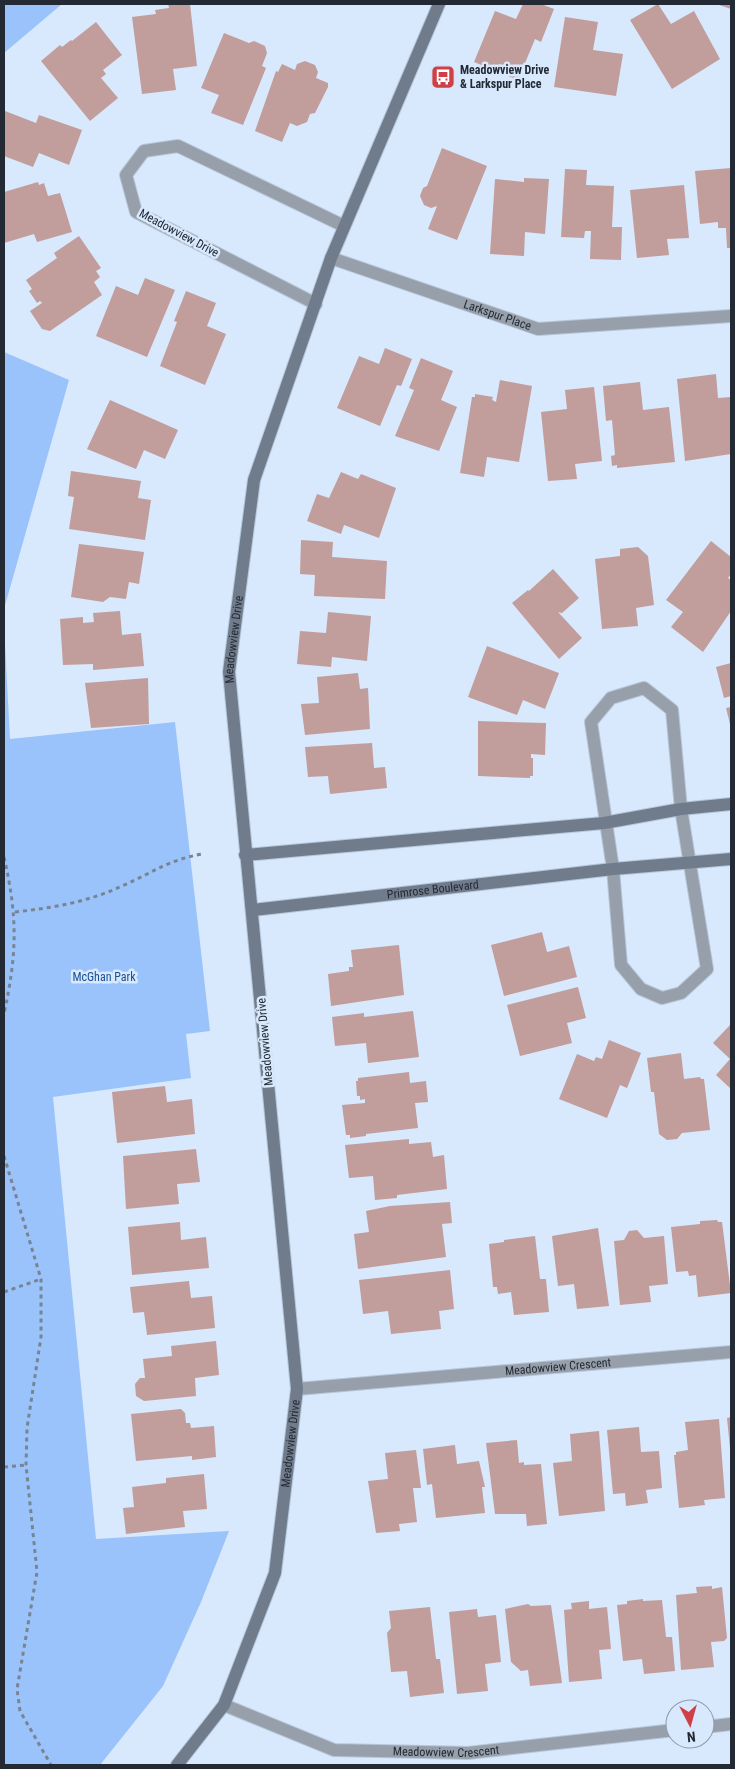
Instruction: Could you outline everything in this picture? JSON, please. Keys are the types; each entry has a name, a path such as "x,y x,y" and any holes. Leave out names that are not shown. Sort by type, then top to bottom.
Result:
{"street":[{"name":"Meadowview Drive","path":"177,1765 224,1705 275,1573 297,1389 229,672 254,480 331,258 439,4"},
{"name":"Meadowview Drive","path":"316,304 136,212 126,175 144,151 178,146 344,226"},
{"name":"Larkspur Place","path":"331,258 538,329 731,316"},
{"path":"644,688 672,710 680,809 707,969 681,993 662,998 641,989 621,965 613,869 604,823 591,722 611,698 644,688"},
{"path":"245,855 604,823 680,809 731,804"},
{"name":"Primrose Boulevard","path":"253,910 613,869 731,859"},
{"name":"Meadowview Crescent","path":"297,1389 731,1352"},
{"name":"Meadowview Crescent","path":"224,1705 334,1750 468,1753 665,1731"},
{"path":"715,1726 731,1724"}],"path":[{"path":"15,912 61,907 121,887 179,858 203,854"},
{"path":"4,858 15,912 15,945 11,980 4,1014"},
{"path":"4,1156 41,1279 41,1337 27,1428 26,1465 37,1572 17,1689 20,1711 51,1765"},
{"path":"4,1292 41,1279"},
{"path":"4,1467 26,1465"}],"green space":[{"path":"4,4 62,4 4,53"},
{"path":"4,352 69,380 4,609"},
{"name":"McGhan Park","path":"4,625 10,739 175,722 210,1031 186,1034 191,1078 53,1097 96,1539 229,1531 201,1602 163,1686 100,1765 4,1765"}],"building":[{"path":"168,4 190,4 197,66 173,69 176,90 142,94 132,17 156,14 155,10 169,8"},
{"path":"523,4 541,4 554,9 541,42 535,39 518,80 474,62 495,11 516,19"},
{"path":"658,4 671,24 694,11 720,59 672,89 630,20"},
{"path":"716,4 731,4 731,9"},
{"path":"565,17 598,22 593,50 623,54 616,96 554,87"},
{"path":"96,22 122,55 103,70 106,74 101,78 118,98 90,121 41,61 60,45 62,47 72,41"},
{"path":"224,33 249,43 254,41 265,46 267,53 262,66 266,68 243,125 211,113 219,95 201,88"},
{"path":"305,61 315,65 318,72 316,78 328,83 328,87 315,113 310,114 307,122 297,126 290,123 282,142 255,131 276,71 278,72 282,64 295,70 297,64"},
{"path":"5,111 36,123 39,115 82,130 69,165 39,153 33,167 4,156"},
{"path":"442,148 487,166 457,240 428,229 437,206 431,208 424,205 420,196 423,188 427,186"},
{"path":"731,168 731,248 727,248 726,228 718,228 718,222 700,224 695,171"},
{"path":"565,169 587,170 586,185 614,186 612,227 622,227 621,260 590,259 591,231 585,231 584,238 561,237"},
{"path":"524,178 549,179 545,234 525,232 524,256 490,254 495,179 524,182"},
{"path":"38,182 39,185 44,183 48,196 60,193 72,232 37,242 34,234 4,243 4,192"},
{"path":"684,185 689,238 667,239 669,255 637,258 630,190"},
{"path":"79,236 101,268 96,271 100,277 94,282 102,295 50,331 42,329 30,311 42,303 40,301 37,303 29,291 32,289 26,280 57,258 54,253"},
{"path":"145,278 175,290 147,357 96,336 116,286 138,295"},
{"path":"186,291 216,303 207,326 226,334 205,385 160,366 177,322 174,321"},
{"path":"385,348 412,359 401,386 397,385 380,426 337,408 359,356 379,364"},
{"path":"421,358 453,371 441,400 457,407 439,451 395,436 414,390 409,388"},
{"path":"716,374 718,398 731,397 731,454 685,461 677,379"},
{"path":"500,380 532,386 519,462 487,457 484,477 460,473 472,397 475,397 475,394 493,397 492,400 496,402"},
{"path":"640,382 643,410 669,407 675,462 617,468 617,465 612,466 611,456 615,455 612,420 606,421 603,386"},
{"path":"594,387 602,461 575,464 577,479 548,481 541,412 567,409 565,390"},
{"path":"110,400 178,430 165,459 144,450 136,469 87,449"},
{"path":"71,471 141,481 138,498 151,500 145,540 69,529 74,497 68,496"},
{"path":"341,472 358,479 361,474 396,488 379,538 344,525 341,534 307,521 317,494 329,498"},
{"path":"301,540 333,542 332,557 387,561 385,599 314,596 315,575 300,574"},
{"path":"711,541 731,557 731,574 728,578 731,580 731,611 703,652 671,627 683,612 666,600"},
{"path":"79,544 144,552 139,584 129,582 126,599 110,597 103,602 71,597"},
{"path":"638,547 648,556 654,605 636,608 638,626 602,629 595,559 620,556 620,549"},
{"path":"553,569 579,598 562,613 558,612 582,638 559,659 512,603 529,591"},
{"path":"120,611 122,635 141,633 144,666 93,670 93,664 63,665 60,619 83,617 83,623 94,622 93,613"},
{"path":"328,612 371,616 367,661 332,657 331,667 297,664 300,631 326,633"},
{"path":"487,646 559,673 545,709 523,700 517,715 468,697"},
{"path":"731,663 731,696 724,698 716,667"},
{"path":"358,673 360,689 368,688 370,729 305,735 301,704 319,703 317,677"},
{"path":"148,678 149,724 91,728 85,683"},
{"path":"731,707 731,728 726,708"},
{"path":"478,721 546,723 545,755 531,754 531,758 533,758 533,776 530,776 530,778 478,776"},
{"path":"372,743 374,768 385,767 387,788 330,794 328,776 308,777 305,747"},
{"path":"542,932 547,952 569,946 577,977 504,996 491,945"},
{"path":"399,945 404,995 331,1006 328,974 349,971 349,967 353,967 351,950"},
{"path":"578,987 586,1018 567,1023 572,1043 520,1056 507,1005"},
{"path":"413,1011 419,1057 368,1063 366,1043 335,1046 332,1017 364,1013 364,1017"},
{"path":"731,1024 731,1089 716,1075 730,1059 713,1043"},
{"path":"609,1040 641,1053 627,1088 620,1085 607,1118 559,1099 577,1054 594,1061 596,1057 602,1059"},
{"path":"681,1053 684,1079 700,1077 704,1079 710,1130 682,1133 677,1139 667,1140 659,1134 654,1092 651,1092 647,1058"},
{"path":"409,1072 410,1083 426,1081 428,1102 415,1103 418,1128 366,1134 366,1136 350,1138 350,1135 346,1135 342,1105 365,1103 365,1099 360,1100 360,1096 357,1096 356,1081 358,1081 358,1078"},
{"path":"165,1086 167,1102 192,1099 195,1134 117,1143 112,1092"},
{"path":"409,1139 409,1144 431,1142 433,1157 444,1155 447,1189 397,1195 397,1198 375,1200 373,1176 349,1178 345,1145"},
{"path":"196,1149 200,1182 177,1184 179,1204 126,1209 123,1156"},
{"path":"450,1202 452,1223 442,1224 446,1257 358,1269 354,1234 369,1232 366,1211 390,1206"},
{"path":"717,1220 722,1222 731,1293 698,1297 696,1275 689,1276 688,1271 676,1272 671,1227 700,1224 700,1221"},
{"path":"180,1222 181,1240 206,1237 209,1268 132,1275 128,1227"},
{"path":"598,1228 609,1306 577,1309 574,1284 558,1286 552,1236"},
{"path":"637,1230 644,1238 664,1236 668,1284 649,1286 651,1302 620,1305 614,1241 624,1240 629,1231"},
{"path":"535,1236 540,1279 546,1279 549,1312 514,1315 511,1292 498,1294 497,1287 493,1287 489,1244"},
{"path":"450,1270 454,1309 439,1311 441,1329 391,1334 388,1311 363,1314 359,1280"},
{"path":"189,1281 191,1298 212,1296 215,1328 147,1335 144,1312 133,1313 130,1287"},
{"path":"216,1341 219,1375 195,1378 196,1396 144,1401 136,1396 135,1384 140,1378 145,1378 143,1359 172,1356 171,1346"},
{"path":"181,1409 185,1413 186,1423 190,1423 191,1428 214,1426 216,1457 192,1460 192,1456 136,1461 131,1414"},
{"path":"731,1417 731,1447 730,1448 727,1418"},
{"path":"719,1419 725,1498 704,1500 705,1505 679,1508 674,1455 676,1455 676,1452 688,1450 685,1422"},
{"path":"639,1427 641,1452 659,1451 662,1488 646,1490 648,1503 626,1506 625,1493 613,1494 607,1430"},
{"path":"599,1431 605,1511 559,1516 553,1463 572,1461 570,1434"},
{"path":"517,1440 519,1463 524,1462 524,1465 541,1464 547,1524 527,1526 526,1514 495,1514 486,1443"},
{"path":"455,1445 457,1464 479,1461 485,1487 482,1487 485,1513 436,1518 432,1484 427,1485 423,1449"},
{"path":"416,1450 421,1488 413,1488 417,1522 399,1524 400,1531 376,1533 368,1481 388,1479 385,1453"},
{"path":"204,1474 207,1509 183,1511 185,1527 126,1534 123,1508 134,1507 132,1487 166,1483 166,1478"},
{"path":"712,1586 712,1589 722,1587 727,1638 724,1641 711,1642 714,1667 681,1670 676,1595 697,1593 696,1587"},
{"path":"643,1599 643,1601 662,1600 666,1637 672,1637 675,1671 644,1674 642,1659 623,1661 617,1605 627,1604 627,1601"},
{"path":"589,1601 589,1609 607,1607 611,1649 599,1650 602,1679 569,1682 564,1610 572,1609 571,1603"},
{"path":"528,1604 531,1606 551,1605 562,1683 530,1686 528,1670 521,1671 511,1662 505,1609"},
{"path":"430,1607 436,1659 440,1659 444,1693 410,1697 407,1671 391,1672 387,1633 391,1628 389,1611"},
{"path":"477,1609 478,1617 496,1615 501,1662 485,1664 488,1691 457,1694 449,1612"}],"place":[{"name":"Meadowview Drive & Larkspur Place","path":"443,77"}]}
